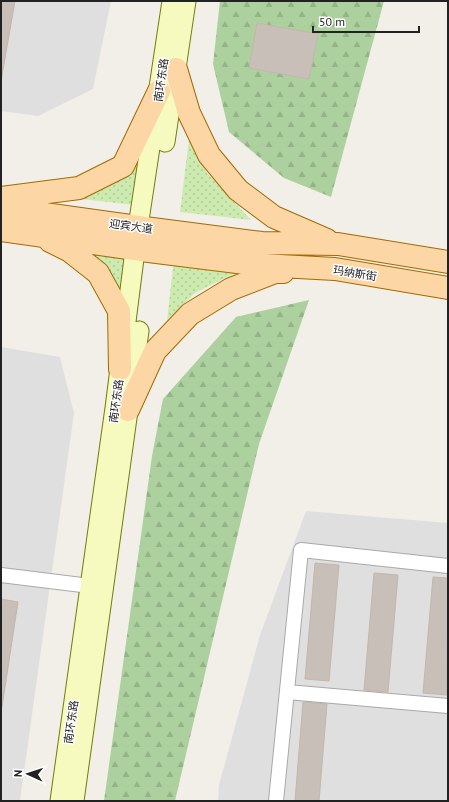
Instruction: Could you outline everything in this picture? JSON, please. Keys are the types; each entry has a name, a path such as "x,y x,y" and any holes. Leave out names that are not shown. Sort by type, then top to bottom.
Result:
{"main road":[{"name":"南环东路","path":"74,801 128,410 159,91 172,1"},
{"name":"南环东路","path":"145,228 176,69 186,1"},
{"path":"176,69 189,113 209,155 238,190 274,217 338,244 448,262"},
{"path":"1,198 79,188 123,166 159,91"},
{"name":"迎宾大道","path":"1,208 262,243 338,244"},
{"name":"迎宾大道","path":"1,230 261,265"},
{"path":"39,235 70,251 98,273 119,311 120,369"},
{"name":"南环东路","path":"60,801 120,369 143,250"},
{"name":"玛纳斯街","path":"261,265 335,269 448,288"},
{"path":"128,410 155,352 190,314 231,288 275,272 335,269"}],"street":[{"path":"276,801 301,550 448,566"},
{"path":"1,575 90,586"},
{"path":"287,692 448,706"}],"shaded area":[{"path":"1,1 111,1 93,89 38,116 1,111"},
{"path":"1,347 60,357 74,413 20,801 1,801"},
{"path":"306,511 448,523 448,801 218,801 219,785 260,635"}],"green space":[{"path":"220,1 384,1 331,197 284,178 229,132 213,64"},
{"path":"189,139 207,173 251,220 180,212"},
{"path":"141,163 135,205 81,199 112,183"},
{"path":"72,243 128,250 122,292 104,269"},
{"path":"174,259 249,267 195,293 167,320"},
{"path":"309,300 259,444 175,801 104,801 152,456 163,399 236,317"}],"building":[{"path":"1,1 15,1 1,81"},
{"path":"257,23 318,34 309,79 249,68"},
{"path":"315,563 339,565 329,681 305,679"},
{"path":"374,573 398,575 388,692 364,690"},
{"path":"433,577 448,578 447,695 423,693"},
{"path":"1,599 18,602 1,713"},
{"path":"303,702 327,704 319,801 295,801"}]}
